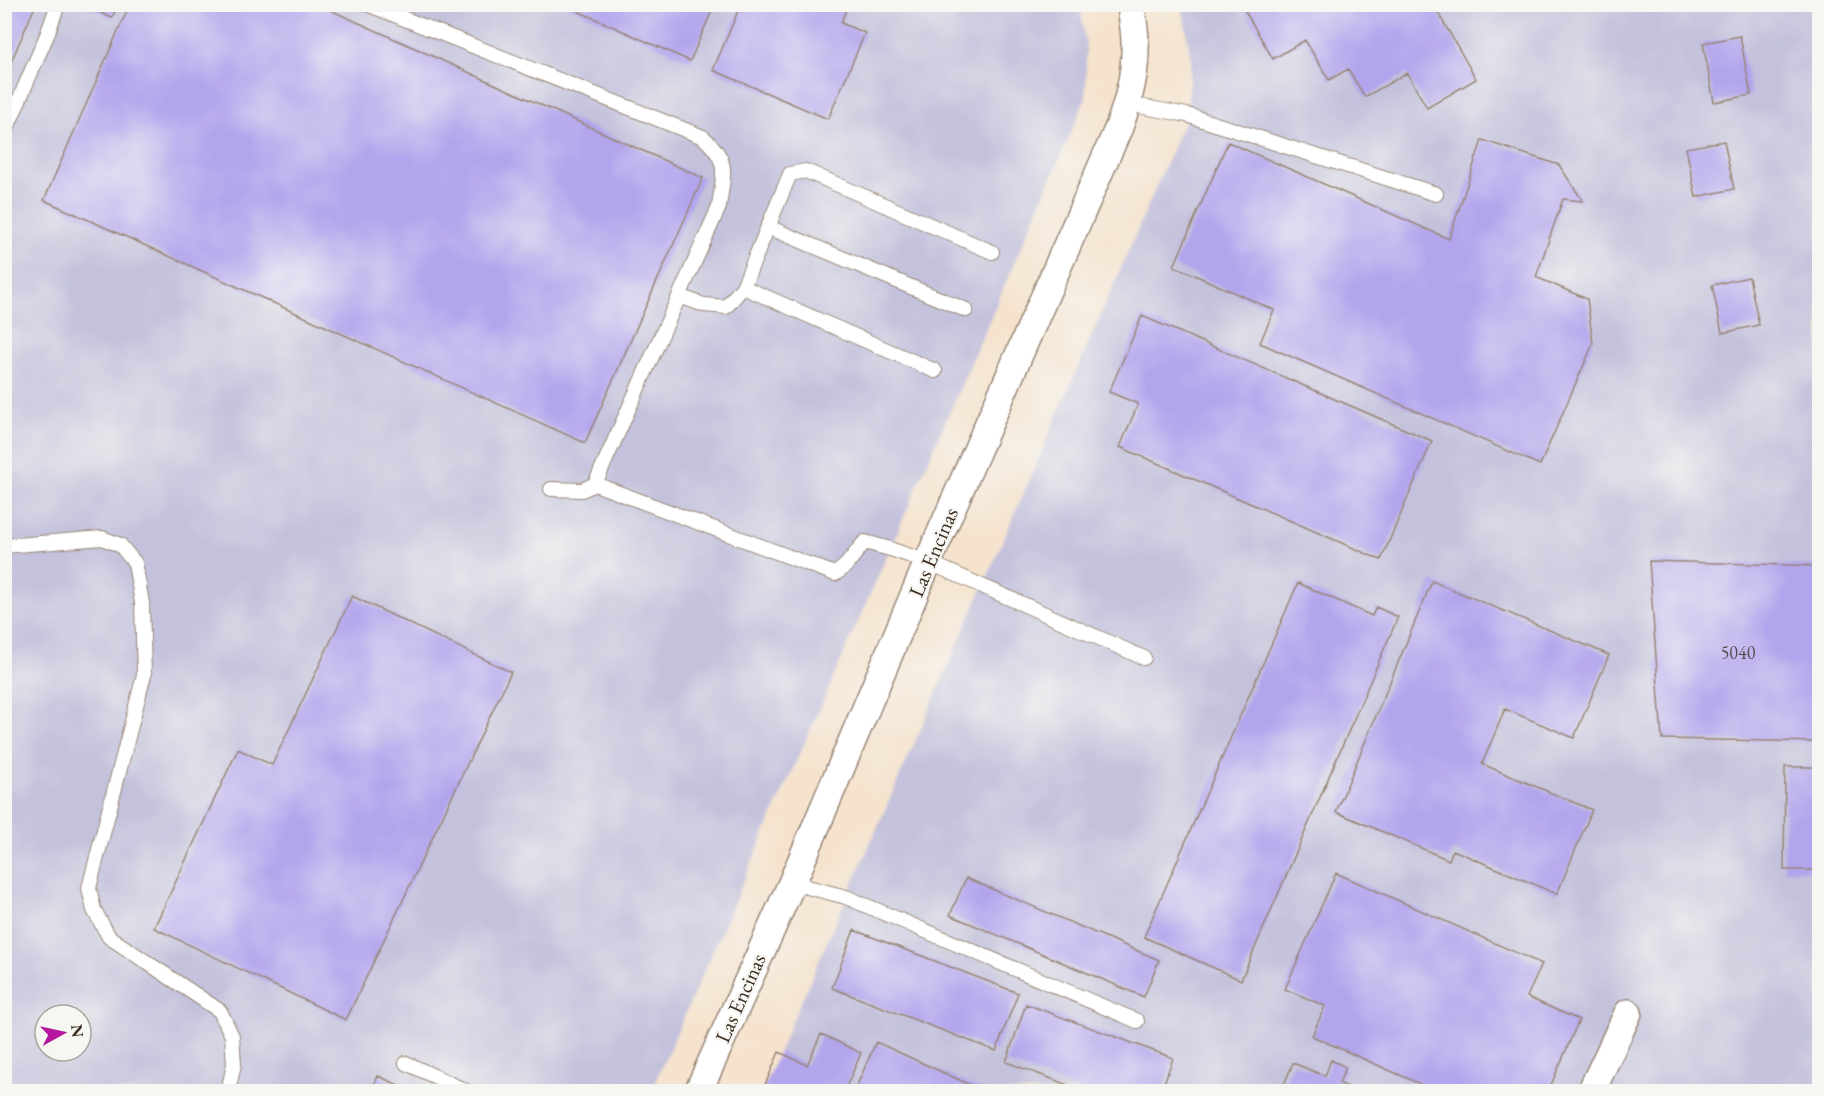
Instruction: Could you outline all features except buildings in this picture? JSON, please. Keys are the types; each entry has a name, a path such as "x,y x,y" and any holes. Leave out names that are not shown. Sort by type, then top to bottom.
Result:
{"street":[{"name":"Las Encinas","path":"698,1092 792,883 928,562 1115,138 1128,104 1133,76 1135,42 1131,4"},
{"path":"1592,1092 1628,1013"}],"lane":[{"path":"4,135 58,4"},
{"path":"367,4 703,137 716,149 724,166 718,207 595,484 582,490 551,489"},
{"path":"1128,104 1187,115 1436,194"},
{"path":"679,296 704,305 726,308 743,287 790,174 806,171 992,252"},
{"path":"768,227 966,310"},
{"path":"743,287 935,371"},
{"path":"595,484 835,574 847,567 854,553 865,542 928,562 1144,658"},
{"path":"4,546 102,538 120,545 135,562 142,603 144,675 89,888 94,910 109,937 220,1011 232,1036 234,1064 228,1092"},
{"path":"792,883 846,897 1137,1021"},
{"path":"406,1063 468,1092"}],"shaded area":[{"path":"5,5 1080,5 1086,48 1086,98 651,1091 5,1092"},
{"path":"1182,5 1819,5 1819,1091 761,1092 1187,115 1191,60"}]}
